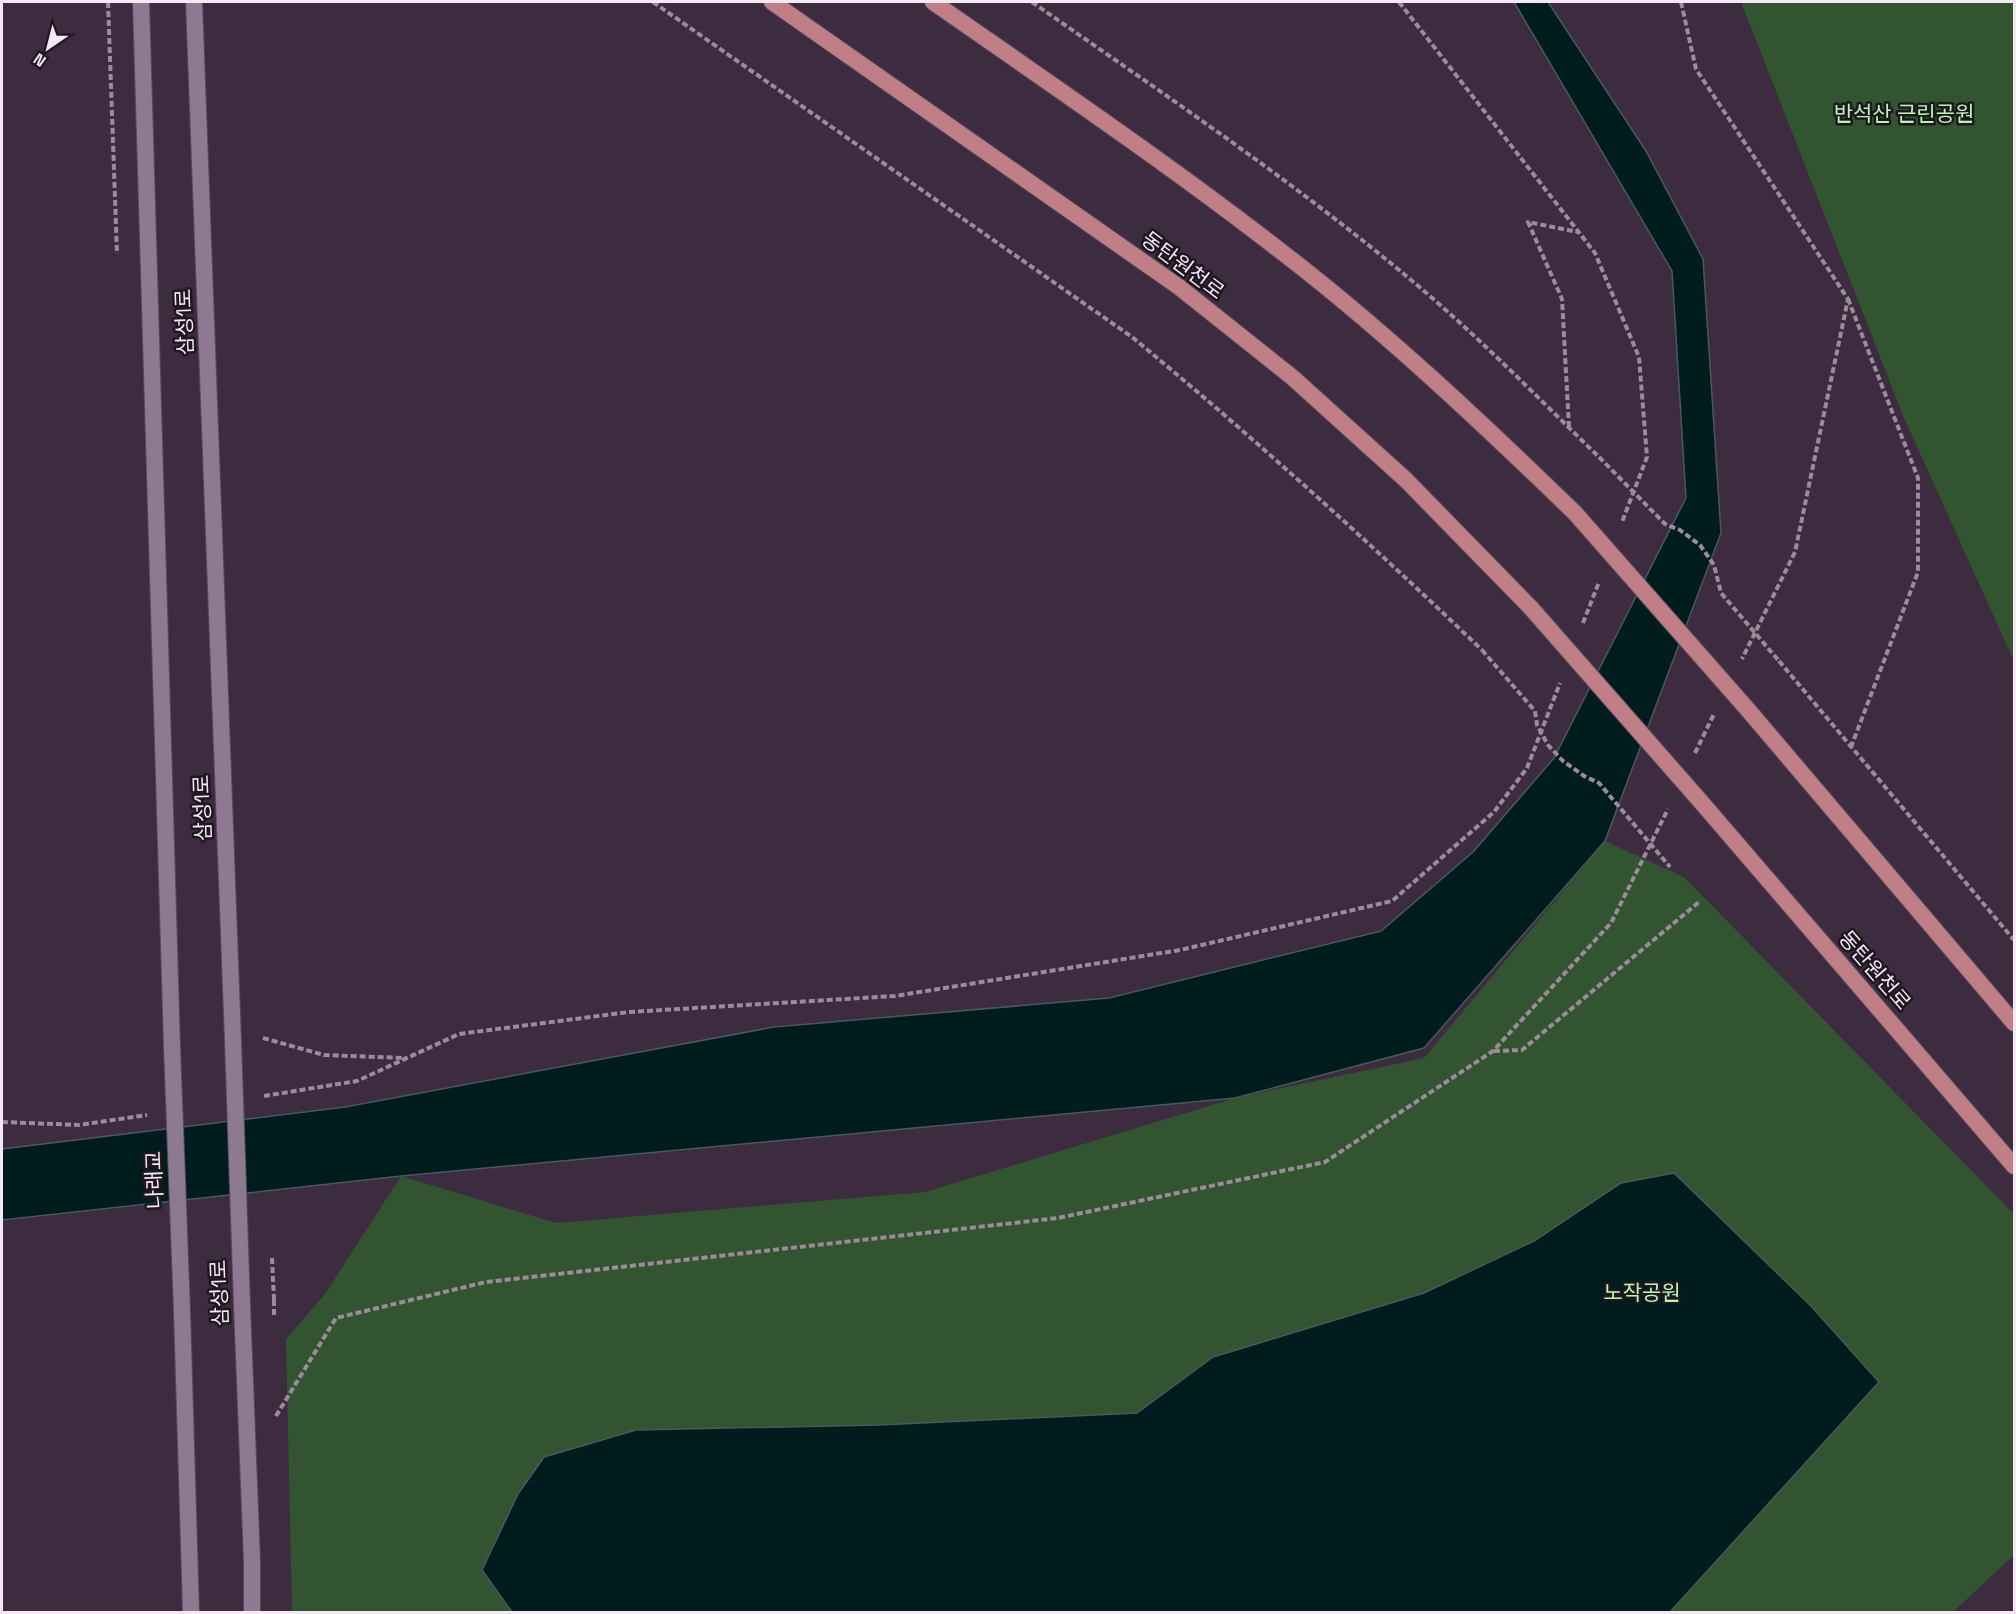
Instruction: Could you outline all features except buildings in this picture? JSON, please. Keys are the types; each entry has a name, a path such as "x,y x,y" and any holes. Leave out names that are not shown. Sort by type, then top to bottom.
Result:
{"main road":[{"name":"동탄원천로","path":"772,2 1187,294 1292,377 1398,472 1532,608 2014,1166"},
{"path":"933,2 1172,170 1288,256 1471,412 1575,513 1749,711 2014,1023"}],"street":[{"name":"삼성1로","path":"141,2 172,1047"},
{"name":"삼성1로","path":"194,2 252,1562 252,1612"},
{"name":"나래교","path":"172,1047 182,1311"},
{"name":"삼성1로","path":"182,1311 191,1612"}],"path":[{"path":"653,2 1132,337 1185,381 1385,558 1482,650 1535,711 1537,725 1548,746 1563,761 1584,776 1599,783 1670,867"},
{"path":"1032,2 1328,213 1418,286 1515,375 1665,524 1680,530 1700,545 1714,565 1721,593 2014,940"},
{"path":"1399,2 1595,253 1639,357 1647,457 1622,524"},
{"path":"1681,2 1696,69 1848,299 1918,478 1918,572 1851,747"},
{"path":"1569,428 1562,299 1528,222 1578,232"},
{"path":"1737,669 1795,552 1848,299"},
{"path":"1583,623 1600,579"},
{"path":"253,1098 357,1081 459,1034 629,1012 895,996 1180,950 1392,901 1494,812 1501,803 1527,768 1562,679"},
{"path":"1695,753 1716,711"},
{"path":"275,1417 336,1318 486,1282 1058,1218 1325,1162 1493,1052 1611,923 1669,806"},
{"path":"1493,1052 1522,1050 1699,902"},
{"path":"263,1038 324,1055 406,1058"},
{"path":"2,1122 79,1125 149,1114"}],"green space":[{"name":"반석산 근린공원","path":"1741,2 2014,2 2014,661 1904,418"},
{"name":"노작공원","path":"1605,841 1684,877 2014,1214 2014,1555 1953,1612 292,1612 286,1339 325,1294 401,1176 556,1223 925,1192 1235,1098 1424,1058"}],"shaded area":[{"path":"1514,2 1548,2 1646,151 1703,259 1721,533 1605,841 1424,1048 1235,1098 401,1176 2,1220 2,1149 345,1107 774,1027 1109,998 1381,931 1473,852 1554,758 1686,498 1672,271"},
{"path":"1674,1173 1811,1306 1879,1382 1670,1612 512,1612 482,1570 518,1494 544,1457 636,1430 879,1425 1137,1413 1213,1357 1424,1293 1534,1241 1621,1183"}]}
